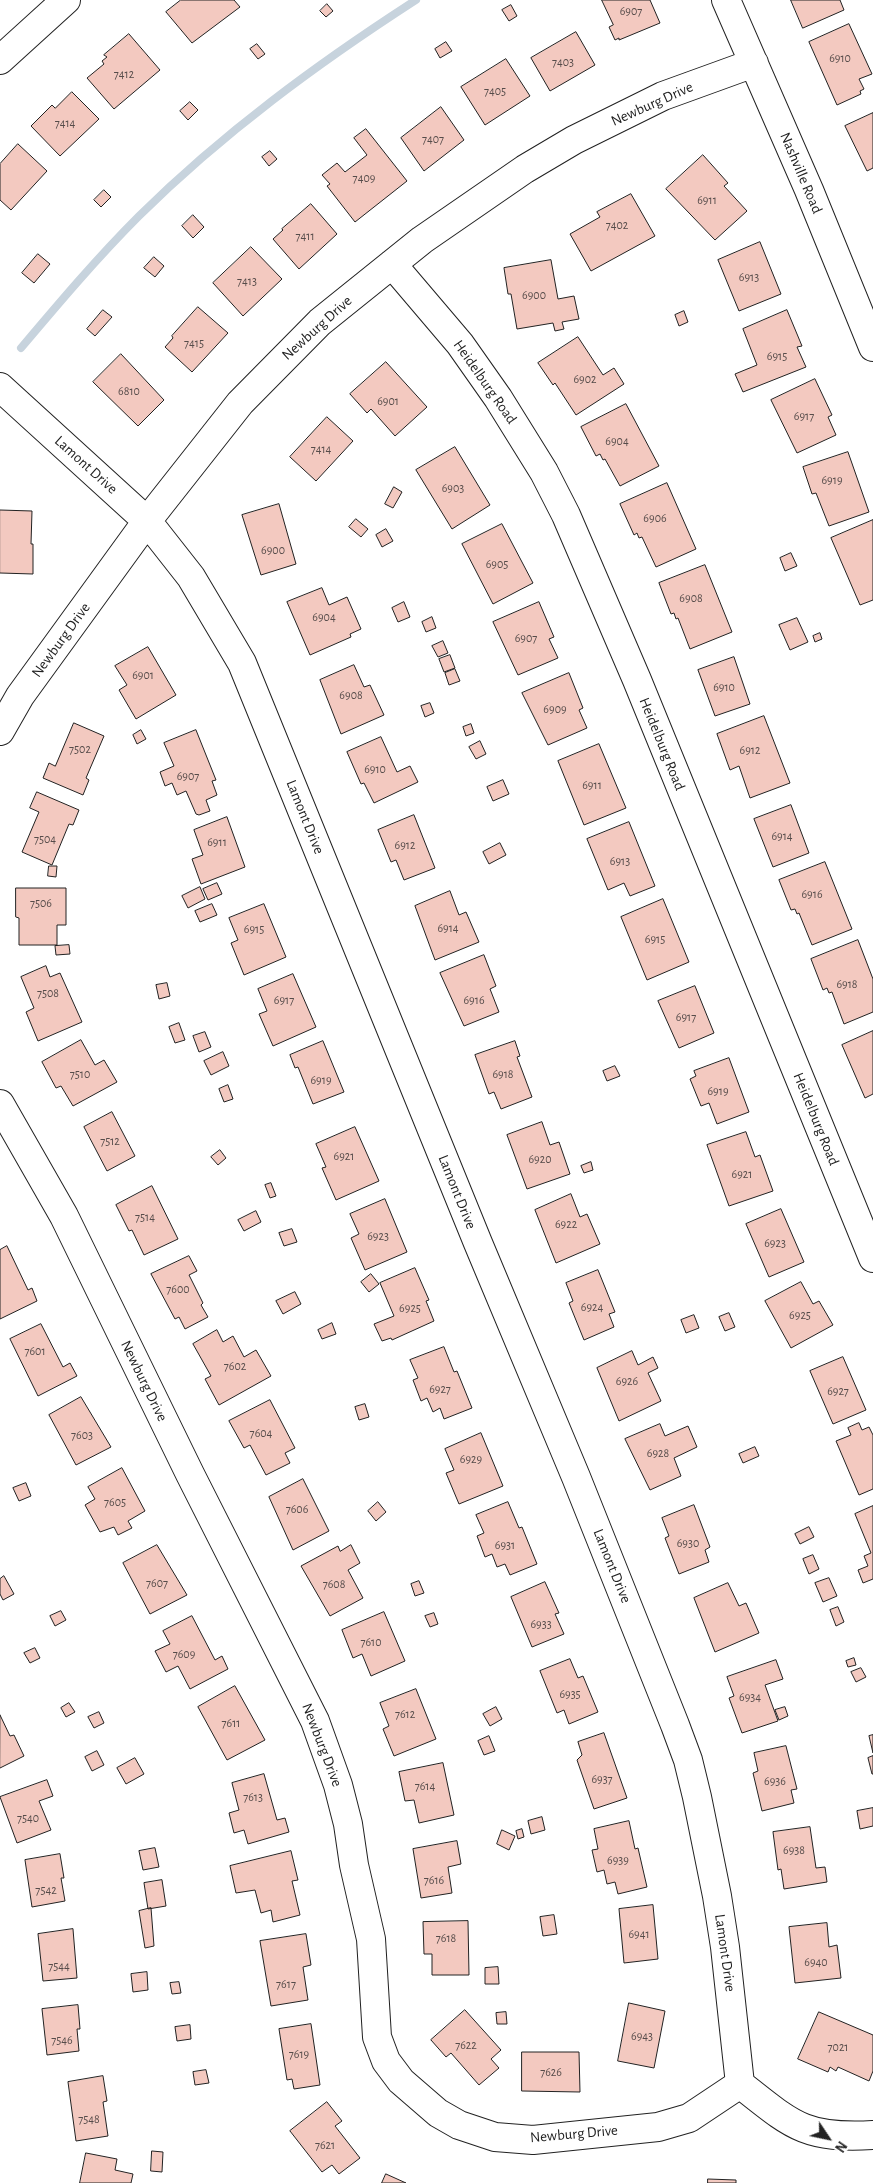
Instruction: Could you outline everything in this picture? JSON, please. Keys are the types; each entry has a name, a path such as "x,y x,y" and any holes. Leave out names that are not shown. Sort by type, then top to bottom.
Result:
{"street":[{"path":"0,60 66,0"},
{"name":"Nashville Road","path":"726,0 873,347"},
{"name":"Newburg Drive","path":"0,731 20,696 147,521 240,403 320,322 392,264 472,204 574,140 662,96 754,63"},
{"name":"Heidelburg Road","path":"392,264 460,344 493,390 544,472 566,515 640,689 873,1258"},
{"name":"Lamont Drive","path":"0,387 147,521 191,578 242,663 478,1243 576,1477 688,1760 717,1896 725,1947 740,2084"},
{"name":"Newburg Drive","path":"0,1104 64,1216 190,1474 315,1721 338,1785 348,1824 354,1864 371,1939 377,2037 386,2061 401,2081 438,2113 459,2125 496,2137 534,2140 658,2127 689,2118 740,2084"},
{"path":"740,2084 782,2117 806,2130 828,2136 873,2135"}],"building":[{"path":"181,0 234,0 240,7 192,43 166,12"},
{"path":"602,0 650,0 660,23 615,40 609,27 613,25"},
{"path":"791,0 840,0 844,10 803,28"},
{"path":"327,4 333,11 326,17 320,11"},
{"path":"511,5 517,16 509,21 502,10"},
{"path":"849,24 872,74 859,79 864,89 860,91 861,94 837,105 809,42"},
{"path":"576,32 595,65 550,91 531,58"},
{"path":"129,34 160,70 114,109 87,78 104,64 102,61 107,57 104,55"},
{"path":"446,42 452,51 440,58 435,49"},
{"path":"257,44 265,54 258,59 250,49"},
{"path":"506,59 530,96 485,125 461,87"},
{"path":"72,92 99,119 60,156 31,126 52,105 55,108"},
{"path":"190,102 198,110 188,120 180,111"},
{"path":"441,107 464,140 424,171 401,138"},
{"path":"873,113 873,168 867,171 845,126"},
{"path":"366,129 407,181 355,222 327,186 330,184 322,175 337,163 345,172 367,155 354,138"},
{"path":"18,144 47,171 11,210 0,200 0,164"},
{"path":"270,151 277,159 269,166 262,157"},
{"path":"703,155 728,183 724,186 747,211 715,240 666,189"},
{"path":"104,190 111,197 101,207 94,200"},
{"path":"631,194 655,236 591,271 570,234 600,217 597,212"},
{"path":"311,204 337,234 299,269 273,239"},
{"path":"193,215 204,227 193,238 182,226"},
{"path":"760,242 781,294 739,311 718,260"},
{"path":"251,247 282,279 243,316 213,283"},
{"path":"38,254 50,264 34,283 22,273"},
{"path":"154,257 164,266 155,277 144,268"},
{"path":"551,260 558,299 574,296 579,319 562,322 564,329 555,331 553,323 517,329 511,294 508,294 504,268"},
{"path":"198,307 228,333 192,372 165,347 173,338 172,336"},
{"path":"103,310 112,317 95,336 87,329"},
{"path":"787,310 802,346 797,347 806,367 743,392 735,374 757,365 743,329"},
{"path":"684,311 688,322 679,326 675,315"},
{"path":"578,337 603,375 614,368 624,384 576,415 555,383 553,385 538,363"},
{"path":"121,354 164,400 138,426 93,382"},
{"path":"386,362 427,407 395,436 371,409 367,413 350,394"},
{"path":"815,379 832,415 828,417 836,435 797,453 771,400"},
{"path":"626,404 659,466 620,486 605,459 603,460 600,454 596,456 581,427"},
{"path":"327,417 353,441 316,481 290,457"},
{"path":"455,447 490,505 452,529 416,470"},
{"path":"848,452 869,512 829,526 816,493 812,494 803,467"},
{"path":"667,483 696,549 656,567 642,537 639,538 637,533 634,535 620,504"},
{"path":"394,487 402,492 393,508 385,504"},
{"path":"279,504 296,564 261,575 242,515"},
{"path":"0,510 32,511 31,544 33,544 33,574 0,573"},
{"path":"356,519 368,529 361,537 349,527"},
{"path":"873,520 873,600 860,605 831,538"},
{"path":"502,524 533,583 493,604 462,544"},
{"path":"386,529 393,541 382,547 376,535"},
{"path":"791,553 797,566 785,571 780,558"},
{"path":"705,565 732,632 690,649 678,618 676,619 674,613 671,614 659,583"},
{"path":"322,588 329,605 347,597 361,629 350,634 351,637 310,655 287,602"},
{"path":"404,602 410,617 398,622 392,608"},
{"path":"539,602 554,637 549,639 558,658 518,675 493,622"},
{"path":"432,617 436,628 426,632 422,622"},
{"path":"797,618 808,642 790,650 779,625"},
{"path":"820,633 822,639 815,642 813,636"},
{"path":"443,641 448,653 438,657 432,646"},
{"path":"148,647 176,695 136,719 119,690 127,685 115,666"},
{"path":"450,655 455,668 444,672 439,659"},
{"path":"734,657 750,704 715,716 698,670"},
{"path":"354,665 364,687 370,685 384,715 341,734 320,680"},
{"path":"455,669 460,681 449,685 445,673"},
{"path":"569,673 583,708 579,710 587,728 548,745 522,693"},
{"path":"430,703 434,713 425,717 421,706"},
{"path":"764,716 790,783 750,798 739,766 730,770 717,734"},
{"path":"74,723 104,736 86,778 89,780 83,795 43,778 49,763 55,766"},
{"path":"471,724 474,733 466,736 463,727"},
{"path":"141,730 146,739 137,744 133,735"},
{"path":"196,730 216,780 212,781 217,795 206,800 210,811 199,815 196,814 186,791 177,795 172,783 165,786 160,772 174,766 164,743"},
{"path":"381,737 397,772 410,766 418,782 374,803 364,783 361,784 347,752"},
{"path":"480,741 486,754 476,759 469,747"},
{"path":"599,744 626,808 584,825 558,761"},
{"path":"503,780 509,794 493,801 487,787"},
{"path":"37,792 79,810 73,825 69,824 52,865 22,852 39,812 30,808"},
{"path":"791,805 809,853 773,867 754,819"},
{"path":"414,815 435,868 404,880 396,860 391,862 378,830"},
{"path":"227,817 245,867 201,884 192,859 203,855 194,830"},
{"path":"629,822 655,886 630,896 624,883 608,890 587,839"},
{"path":"500,843 506,855 489,864 483,852"},
{"path":"825,862 852,929 812,945 799,913 797,914 795,909 791,910 779,880"},
{"path":"49,866 57,866 56,877 48,876"},
{"path":"217,883 222,894 208,900 203,889"},
{"path":"200,887 205,899 188,908 182,896"},
{"path":"16,888 66,888 66,925 57,925 57,945 19,945 19,918 16,917"},
{"path":"450,891 459,915 466,912 479,942 435,960 415,906"},
{"path":"663,899 689,962 647,980 621,917"},
{"path":"212,904 217,915 200,922 195,911"},
{"path":"264,904 286,957 244,975 231,943 238,940 229,918"},
{"path":"858,940 873,979 873,1012 844,1024 832,992 829,993 827,988 823,990 811,959"},
{"path":"69,945 70,954 56,955 55,946"},
{"path":"484,955 496,986 490,989 499,1012 464,1026 440,973"},
{"path":"46,966 50,977 60,973 82,1022 38,1041 26,1012 34,1008 21,977"},
{"path":"293,974 316,1027 273,1046 259,1014 267,1011 258,989"},
{"path":"167,983 170,996 159,999 156,985"},
{"path":"695,986 714,1033 679,1048 658,1001"},
{"path":"179,1023 185,1040 175,1043 169,1027"},
{"path":"873,1031 873,1094 865,1098 842,1045"},
{"path":"205,1032 211,1047 199,1052 193,1036"},
{"path":"81,1040 95,1065 104,1060 117,1082 73,1106 61,1086 56,1088 42,1062"},
{"path":"323,1041 344,1092 313,1104 298,1067 295,1068 290,1055"},
{"path":"515,1041 520,1056 517,1057 532,1097 501,1109 494,1092 489,1094 475,1055"},
{"path":"223,1052 229,1066 211,1075 204,1061"},
{"path":"729,1058 749,1112 717,1124 709,1103 701,1106 690,1079 696,1076 694,1071"},
{"path":"615,1066 620,1076 607,1081 603,1071"},
{"path":"228,1085 233,1099 224,1102 219,1089"},
{"path":"112,1112 135,1156 107,1171 84,1127"},
{"path":"542,1122 550,1145 559,1142 570,1174 527,1189 507,1135"},
{"path":"355,1127 379,1181 336,1200 322,1168 326,1167 316,1144"},
{"path":"746,1132 755,1157 760,1155 773,1191 729,1206 707,1145"},
{"path":"220,1150 226,1158 218,1165 211,1157"},
{"path":"591,1162 593,1170 584,1173 581,1166"},
{"path":"271,1183 276,1196 270,1198 265,1185"},
{"path":"152,1186 178,1239 144,1255 132,1230 129,1231 116,1205"},
{"path":"571,1194 580,1217 587,1214 600,1244 556,1263 535,1210"},
{"path":"385,1199 407,1252 365,1270 351,1238 359,1234 350,1214"},
{"path":"781,1209 804,1262 769,1277 746,1224"},
{"path":"256,1211 261,1222 244,1231 238,1220"},
{"path":"292,1229 297,1242 284,1246 279,1233"},
{"path":"7,1246 28,1290 32,1288 37,1301 0,1319 0,1250"},
{"path":"189,1256 197,1271 189,1275 208,1317 185,1329 179,1317 175,1319 151,1274"},
{"path":"415,1268 429,1300 426,1301 434,1321 392,1340 391,1338 382,1341 374,1324 394,1316 380,1283"},
{"path":"598,1270 615,1312 609,1314 614,1327 584,1340 569,1303 573,1301 566,1283"},
{"path":"371,1274 379,1284 369,1292 361,1282"},
{"path":"801,1282 813,1304 819,1301 833,1325 791,1348 765,1301"},
{"path":"295,1292 301,1304 283,1314 276,1301"},
{"path":"729,1313 735,1327 725,1331 719,1317"},
{"path":"694,1315 699,1328 686,1333 681,1320"},
{"path":"332,1323 336,1334 322,1339 318,1330"},
{"path":"41,1324 63,1367 70,1363 77,1376 38,1396 10,1339"},
{"path":"217,1330 223,1342 233,1336 244,1357 256,1350 271,1376 219,1405 205,1379 211,1376 193,1344"},
{"path":"444,1347 454,1372 457,1371 472,1408 444,1419 440,1408 433,1412 427,1398 421,1401 413,1380 418,1378 410,1360"},
{"path":"632,1351 638,1365 653,1357 658,1368 648,1373 661,1401 619,1421 597,1368"},
{"path":"843,1357 866,1410 833,1424 810,1371"},
{"path":"81,1397 111,1447 76,1465 49,1415"},
{"path":"270,1400 295,1448 285,1453 290,1463 266,1475 250,1445 244,1448 229,1421"},
{"path":"365,1404 369,1417 359,1420 355,1407"},
{"path":"859,1423 862,1430 869,1427 873,1435 873,1489 859,1495 836,1441 851,1435 848,1428"},
{"path":"660,1424 665,1436 688,1426 697,1447 674,1458 681,1476 650,1490 625,1439"},
{"path":"481,1433 503,1486 459,1504 446,1473 454,1470 445,1449"},
{"path":"755,1447 759,1456 743,1463 739,1454"},
{"path":"122,1468 145,1511 128,1521 132,1528 118,1535 114,1527 100,1532 85,1505 95,1499 88,1487"},
{"path":"303,1479 329,1531 293,1550 269,1497"},
{"path":"26,1483 31,1496 19,1501 13,1488"},
{"path":"378,1502 386,1512 376,1521 368,1511"},
{"path":"508,1502 519,1528 522,1527 537,1564 510,1575 505,1564 497,1567 492,1554 485,1557 477,1536 484,1533 476,1515"},
{"path":"694,1505 710,1547 705,1550 709,1562 679,1574 665,1538 669,1536 662,1518"},
{"path":"873,1506 873,1579 863,1583 858,1570 868,1566 864,1556 871,1553 855,1514"},
{"path":"809,1527 814,1537 800,1544 795,1534"},
{"path":"157,1545 187,1595 150,1614 123,1563"},
{"path":"351,1545 360,1563 348,1570 363,1598 330,1616 301,1566 338,1546 340,1551"},
{"path":"813,1555 819,1569 809,1574 803,1559"},
{"path":"4,1576 14,1594 3,1600 0,1594 0,1579"},
{"path":"829,1578 837,1596 823,1602 815,1583"},
{"path":"419,1581 424,1593 415,1596 411,1584"},
{"path":"545,1582 559,1613 555,1614 564,1634 532,1647 511,1597"},
{"path":"728,1583 739,1606 746,1603 759,1633 715,1652 694,1598"},
{"path":"838,1607 844,1622 836,1626 830,1610"},
{"path":"61,1611 66,1620 55,1626 50,1616"},
{"path":"384,1612 405,1661 371,1676 362,1654 353,1658 342,1630"},
{"path":"434,1613 438,1624 430,1627 425,1616"},
{"path":"192,1616 215,1660 222,1656 228,1669 190,1689 178,1666 166,1672 155,1651 170,1644 163,1631"},
{"path":"35,1648 40,1658 30,1663 24,1653"},
{"path":"854,1658 856,1665 848,1667 846,1661"},
{"path":"570,1659 578,1678 583,1676 598,1712 569,1724 564,1710 557,1713 540,1671"},
{"path":"776,1660 783,1679 765,1685 778,1721 742,1733 729,1698 734,1696 727,1677"},
{"path":"861,1668 866,1677 856,1682 851,1672"},
{"path":"235,1686 265,1740 227,1760 198,1707"},
{"path":"416,1689 436,1739 394,1756 383,1729 389,1726 380,1703"},
{"path":"69,1703 75,1712 66,1717 61,1708"},
{"path":"496,1707 502,1719 490,1726 483,1714"},
{"path":"785,1707 788,1716 779,1720 775,1710"},
{"path":"99,1712 104,1723 94,1728 88,1717"},
{"path":"0,1715 10,1736 14,1735 24,1756 0,1768"},
{"path":"604,1733 627,1798 594,1809 577,1760 582,1755 578,1742"},
{"path":"873,1735 873,1753 869,1736"},
{"path":"489,1736 495,1751 484,1755 478,1741"},
{"path":"786,1746 797,1789 791,1790 794,1803 762,1811 753,1773 758,1771 754,1753"},
{"path":"97,1751 104,1765 92,1771 85,1757"},
{"path":"873,1756 873,1774 872,1774 868,1758"},
{"path":"135,1758 144,1774 126,1784 117,1768"},
{"path":"443,1763 454,1815 419,1823 414,1800 405,1801 399,1772"},
{"path":"264,1774 277,1820 285,1818 289,1832 248,1844 244,1830 234,1833 229,1813 239,1810 232,1783"},
{"path":"47,1780 53,1796 39,1801 51,1830 17,1843 0,1797"},
{"path":"873,1808 873,1826 860,1829 857,1811"},
{"path":"542,1817 545,1830 531,1834 528,1821"},
{"path":"629,1821 635,1849 638,1848 647,1887 618,1894 615,1882 607,1884 604,1870 597,1872 592,1850 598,1849 594,1829"},
{"path":"810,1827 816,1868 825,1867 827,1882 784,1889 781,1869 778,1870 773,1832"},
{"path":"522,1829 524,1837 518,1839 516,1831"},
{"path":"502,1830 515,1836 509,1850 497,1844"},
{"path":"457,1841 461,1864 448,1867 452,1893 421,1898 413,1849"},
{"path":"155,1848 159,1867 143,1870 139,1851"},
{"path":"291,1851 298,1880 292,1881 300,1915 273,1922 271,1910 261,1913 255,1890 236,1893 230,1866"},
{"path":"60,1854 64,1878 61,1878 65,1901 32,1907 25,1860"},
{"path":"162,1880 166,1906 148,1909 144,1883"},
{"path":"653,1905 658,1959 624,1963 619,1909"},
{"path":"151,1908 154,1946 145,1948 139,1911"},
{"path":"554,1915 557,1934 543,1936 540,1917"},
{"path":"468,1921 469,1975 432,1975 432,1954 424,1954 423,1922"},
{"path":"827,1923 829,1947 837,1945 841,1978 795,1983 789,1927"},
{"path":"73,1929 77,1978 43,1981 38,1934"},
{"path":"306,1934 311,1965 303,1967 308,2000 271,2006 260,1941"},
{"path":"498,1967 499,1984 485,1984 485,1968"},
{"path":"147,1972 148,1990 133,1992 131,1974"},
{"path":"179,1982 181,1993 172,1994 170,1983"},
{"path":"629,2003 665,2011 654,2068 618,2061"},
{"path":"78,2005 80,2029 77,2029 79,2051 47,2055 42,2009"},
{"path":"465,2010 501,2050 491,2059 499,2068 479,2085 451,2053 446,2057 431,2040"},
{"path":"506,2012 507,2024 497,2024 496,2013"},
{"path":"819,2012 873,2035 873,2071 869,2081 838,2067 836,2071 830,2067 828,2072 798,2059"},
{"path":"311,2024 320,2085 294,2089 292,2079 287,2080 279,2029"},
{"path":"190,2025 191,2039 177,2041 175,2027"},
{"path":"522,2052 579,2052 580,2092 522,2091"},
{"path":"206,2070 209,2083 195,2085 193,2072"},
{"path":"103,2076 107,2101 103,2102 108,2136 76,2141 68,2082"},
{"path":"327,2102 342,2121 335,2126 360,2158 339,2174 332,2165 322,2172 290,2131"},
{"path":"152,2151 163,2152 162,2172 151,2171"},
{"path":"86,2153 117,2159 115,2170 133,2174 131,2183 80,2183"},
{"path":"386,2174 406,2183 382,2183"},
{"path":"708,2179 736,2180 736,2183 708,2183"}],"waterway":[{"path":"21,348 123,232 204,156 237,128 307,75 416,0"}]}
